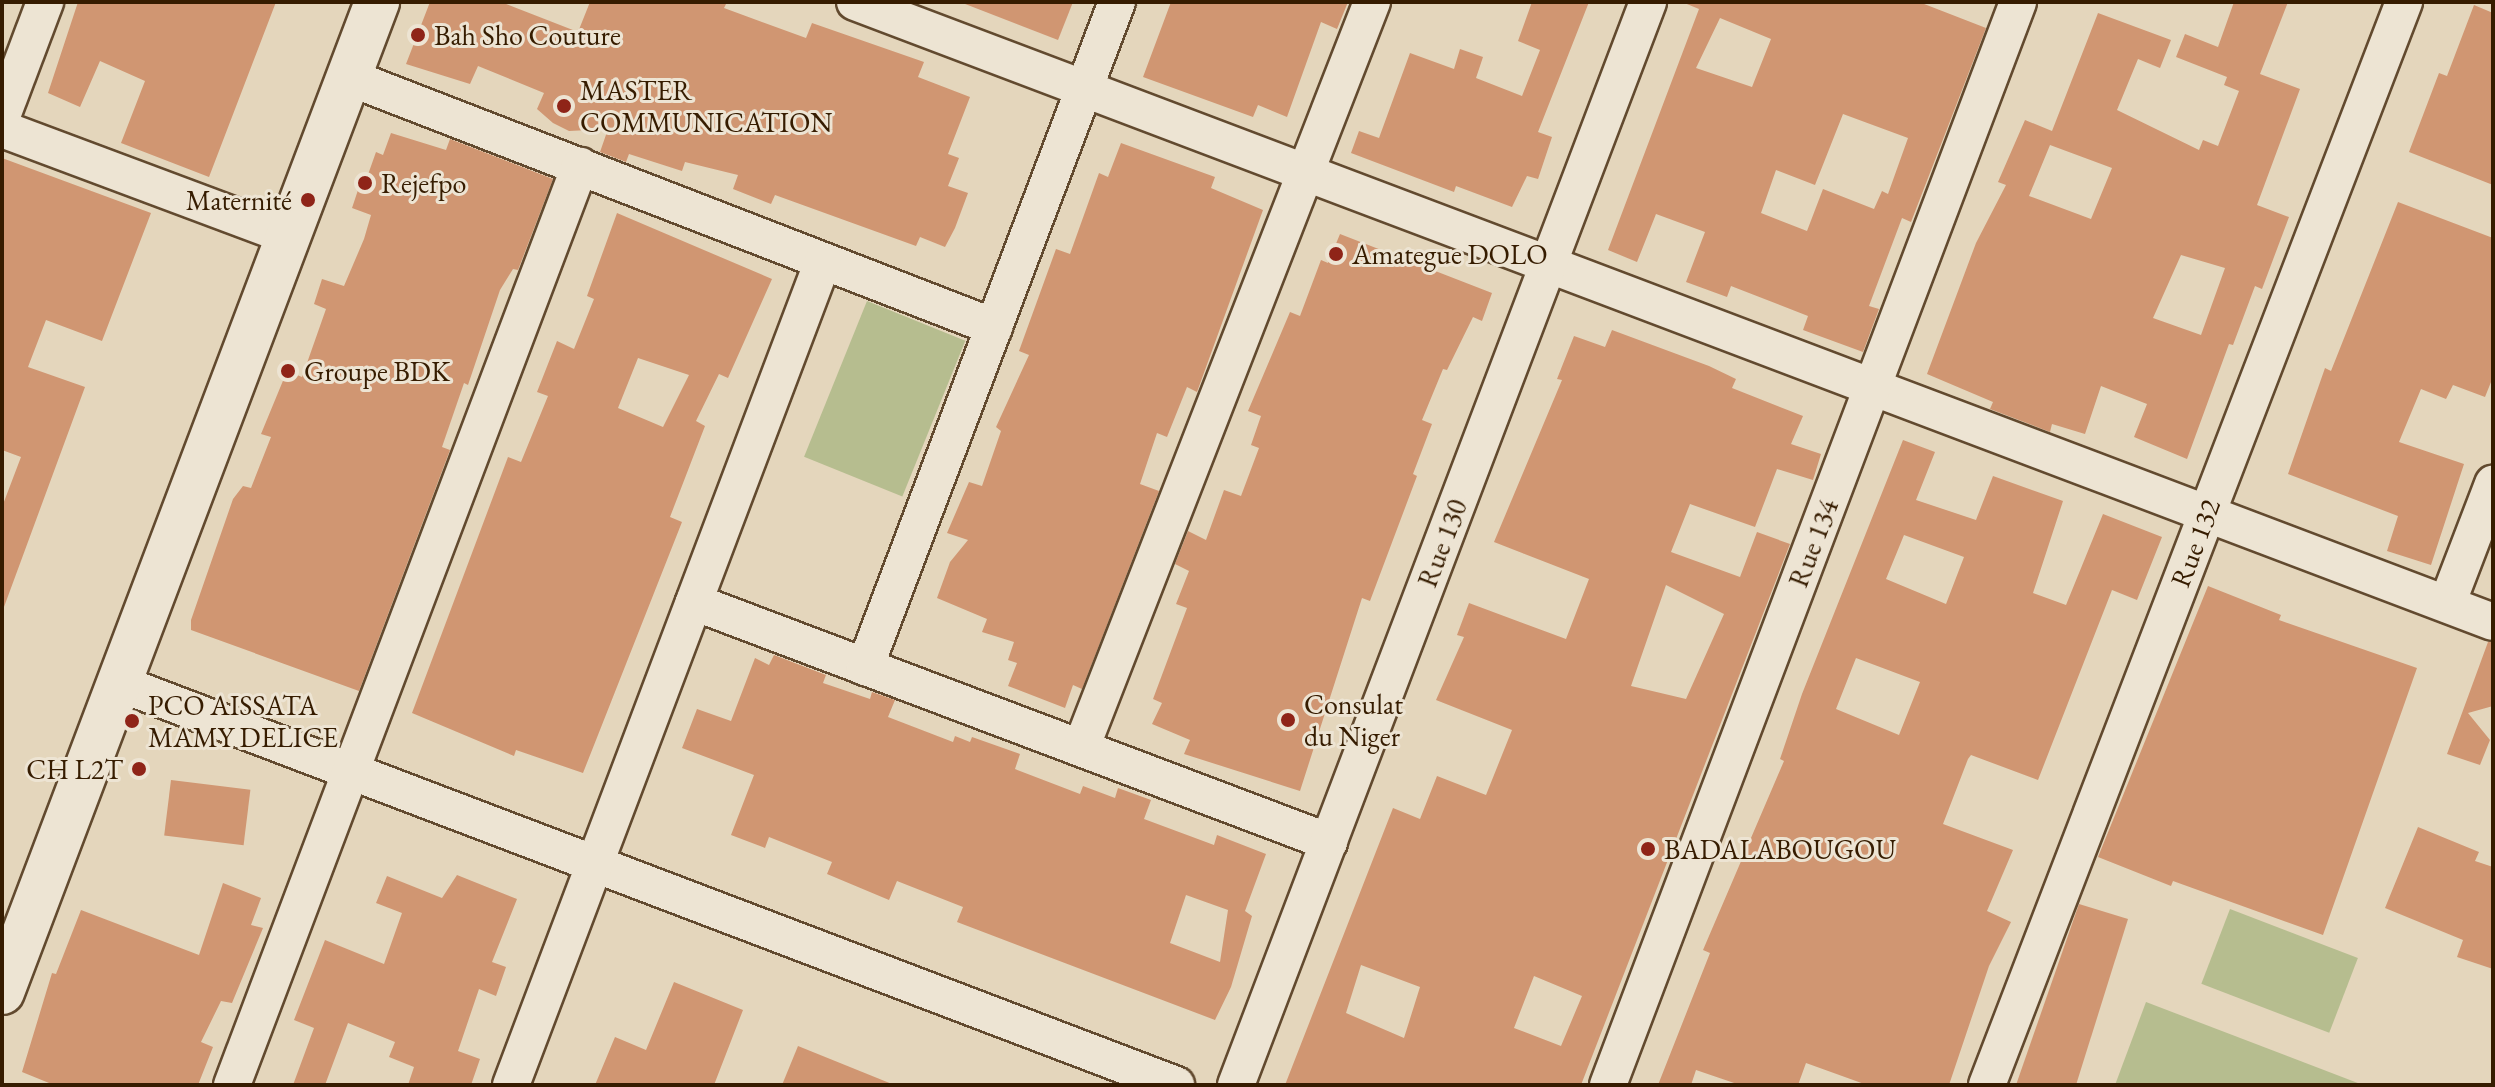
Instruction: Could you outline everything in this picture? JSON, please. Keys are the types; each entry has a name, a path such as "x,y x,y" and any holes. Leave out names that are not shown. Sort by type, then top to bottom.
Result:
{"main road":[{"path":"2,992 377,2"}],"street":[{"path":"2,116 45,2"},
{"path":"855,2 2493,622"},
{"path":"865,667 1117,2"},
{"path":"1081,748 1372,2"},
{"name":"Rue 130","path":"1236,1085 1648,2"},
{"name":"Rue 134","path":"1608,1085 2018,2"},
{"name":"Rue 132","path":"1987,1085 2404,2"},
{"path":"348,77 994,327"},
{"path":"2,129 288,236"},
{"path":"232,1085 580,166"},
{"path":"511,1085 823,261"},
{"path":"2447,604 2493,484"},
{"path":"694,602 1329,842"},
{"path":"119,683 1176,1085"}],"green space":[{"path":"867,301 965,341 902,496 804,457"},
{"path":"2230,909 2358,958 2329,1033 2201,984"},
{"path":"2146,1002 2363,1085 2115,1085"}],"building":[{"path":"78,2 276,2 209,177 121,143 145,81 100,61 80,107 48,93"},
{"path":"430,2 501,2 578,32 590,2 727,2 724,8 806,38 812,23 924,62 918,77 970,97 948,154 959,158 948,186 968,193 955,228 945,247 920,237 916,246 775,195 771,204 733,189 738,175 685,162 682,171 629,154 626,162 600,152 608,129 569,131 553,123 537,109 544,93 478,66 470,84 406,64"},
{"path":"960,2 1073,2 1058,40"},
{"path":"1171,2 1348,2 1337,29 1321,22 1287,117 1258,105 1253,117 1143,77"},
{"path":"1532,2 1589,2 1538,132 1552,137 1538,179 1527,176 1512,207 1456,186 1454,192 1351,153 1359,131 1379,138 1410,53 1454,69 1460,49 1483,57 1476,78 1522,96 1540,50 1518,41"},
{"path":"1682,2 1919,2 1986,28 1911,222 1902,218 1869,306 1879,309 1863,352 1803,330 1808,316 1731,286 1727,297 1686,282 1705,232 1656,214 1637,262 1608,250 1699,9","holes":["1720,18 1771,39 1752,87 1696,68","1843,114 1908,138 1888,194 1882,191 1874,209 1823,189 1807,231 1761,213 1776,170 1815,185"]},
{"path":"2234,2 2288,2 2260,74 2300,89 2257,205 2289,217 2262,289 2255,286 2233,345 2229,344 2187,459 2134,437 2147,404 2101,386 2085,434 2052,424 2050,432 1990,409 1993,402 1927,374 1976,243 2006,185 1998,182 2025,120 2052,131 2098,13 2171,40 2160,68 2138,59 2117,110 2199,150 2203,140 2218,146 2239,91 2224,85 2227,77 2176,57 2185,34 2218,47","holes":["2050,145 2112,168 2091,219 2029,196","2181,255 2225,268 2201,335 2153,318"]},
{"path":"2474,5 2493,13 2493,185 2409,152 2439,73 2447,76"},
{"path":"391,133 446,150 450,139 553,179 518,270 513,269 500,290 468,385 464,383 442,447 450,450 359,691 191,630 191,620 233,499 243,486 251,488 271,437 261,434 287,371 302,377 326,309 314,304 322,279 344,286 364,239 371,215 352,208 376,152 383,155"},
{"path":"1121,143 1215,177 1211,188 1263,210 1197,392 1187,387 1167,437 1157,433 1140,484 1159,491 1082,689 1073,685 1065,708 1008,686 1017,663 1008,660 1014,642 982,632 987,619 937,598 950,562 968,540 947,533 969,482 982,486 1001,431 996,427 1029,355 1019,351 1056,249 1070,254 1099,173 1108,177"},
{"path":"2,158 151,213 102,341 46,320 28,367 85,387 4,607 2,507 21,457 2,450"},
{"path":"2398,202 2493,238 2493,377 2485,397 2453,385 2446,399 2421,389 2399,442 2464,464 2431,565 2387,551 2398,516 2288,474 2325,368 2331,371"},
{"path":"617,213 772,279 728,378 719,374 696,421 705,426 670,517 682,522 583,773 516,750 514,756 412,713 508,457 521,462 548,396 537,392 557,341 574,349 594,299 587,296","holes":["638,358 689,375 663,427 618,408"]},
{"path":"1340,234 1492,293 1482,321 1473,317 1447,370 1443,369 1422,420 1432,424 1413,474 1417,476 1370,601 1362,598 1300,791 1184,754 1190,740 1152,724 1162,703 1153,699 1187,608 1176,604 1189,571 1175,564 1188,531 1206,540 1224,490 1241,496 1259,448 1251,445 1261,416 1248,411 1290,312 1300,316 1321,260 1328,263"},
{"path":"1612,330 1736,379 1732,388 1803,416 1791,444 1821,454 1813,480 1777,469 1755,527 1690,504 1671,552 1740,577 1757,532 1790,544 1581,1085 1285,1085 1393,808 1420,819 1437,776 1486,795 1512,730 1436,700 1464,637 1457,635 1469,603 1566,639 1589,579 1494,542 1562,380 1557,379 1574,336 1605,347","holes":["1666,585 1724,614 1686,699 1631,686","1361,965 1420,987 1404,1038 1346,1013","1534,976 1582,996 1561,1046 1514,1028"]},
{"path":"1903,440 1935,452 1916,500 1976,520 1993,476 2063,501 2033,593 2066,605 2103,514 2162,537 2137,600 2112,590 2038,780 1971,755 1968,759 1943,824 2013,850 1987,911 2011,922 1989,966 1949,1085 1867,1085 1806,1063 1798,1085 1740,1085 1696,1070 1691,1085 1658,1085 1710,953 1703,950 1784,761 1780,759 1802,694","holes":["1904,535 1964,557 1946,604 1886,579","1856,658 1920,682 1899,735 1836,709"]},
{"path":"2208,586 2281,615 2279,620 2417,668 2323,935 2173,881 2171,886 2098,857"},
{"path":"2488,642 2493,642 2493,706 2468,713 2490,740 2480,765 2447,754"},
{"path":"774,655 826,675 823,683 870,699 872,692 895,700 888,717 953,742 955,736 970,742 972,737 1020,754 1015,769 1080,794 1083,786 1115,798 1118,788 1151,800 1144,819 1214,845 1217,835 1266,854 1245,911 1252,916 1231,987 1215,1020 957,922 963,907 897,881 889,900 827,874 832,862 769,837 765,848 731,835 754,775 682,748 697,709 731,721 755,658 769,665","holes":["1186,895 1228,910 1220,962 1170,943"]},
{"path":"171,780 250,790 244,845 164,836"},
{"path":"2418,827 2479,852 2475,861 2493,867 2493,969 2457,957 2463,940 2385,908"},
{"path":"457,875 517,899 492,962 506,967 496,996 479,989 458,1051 480,1059 471,1085 408,1085 414,1067 389,1057 395,1042 348,1023 325,1085 293,1085 314,1028 294,1020 325,940 384,964 402,913 376,903 387,876 442,898"},
{"path":"223,883 261,898 251,925 263,928 232,1003 221,1001 201,1042 213,1047 198,1085 54,1085 22,1072 52,973 56,974 81,910 199,955"},
{"path":"2079,904 2128,919 2076,1085 2016,1085"},
{"path":"674,982 743,1010 714,1085 595,1085 615,1037 646,1050"},
{"path":"798,1046 892,1084 892,1085 782,1085"}],"place":[{"name":"Bah Sho Couture","path":"418,35"},
{"name":"MASTER COMMUNICATION","path":"564,106"},
{"name":"Rejefpo","path":"365,183"},
{"name":"Maternité","path":"308,200"},
{"name":"Amategue DOLO","path":"1336,254"},
{"name":"Groupe BDK","path":"288,371"},
{"name":"Consulat du Niger","path":"1288,720"},
{"name":"PCO AISSATA MAMY DELICE","path":"132,721"},
{"name":"CH L2T","path":"139,769"},
{"name":"BADALABOUGOU","path":"1648,849"}]}
